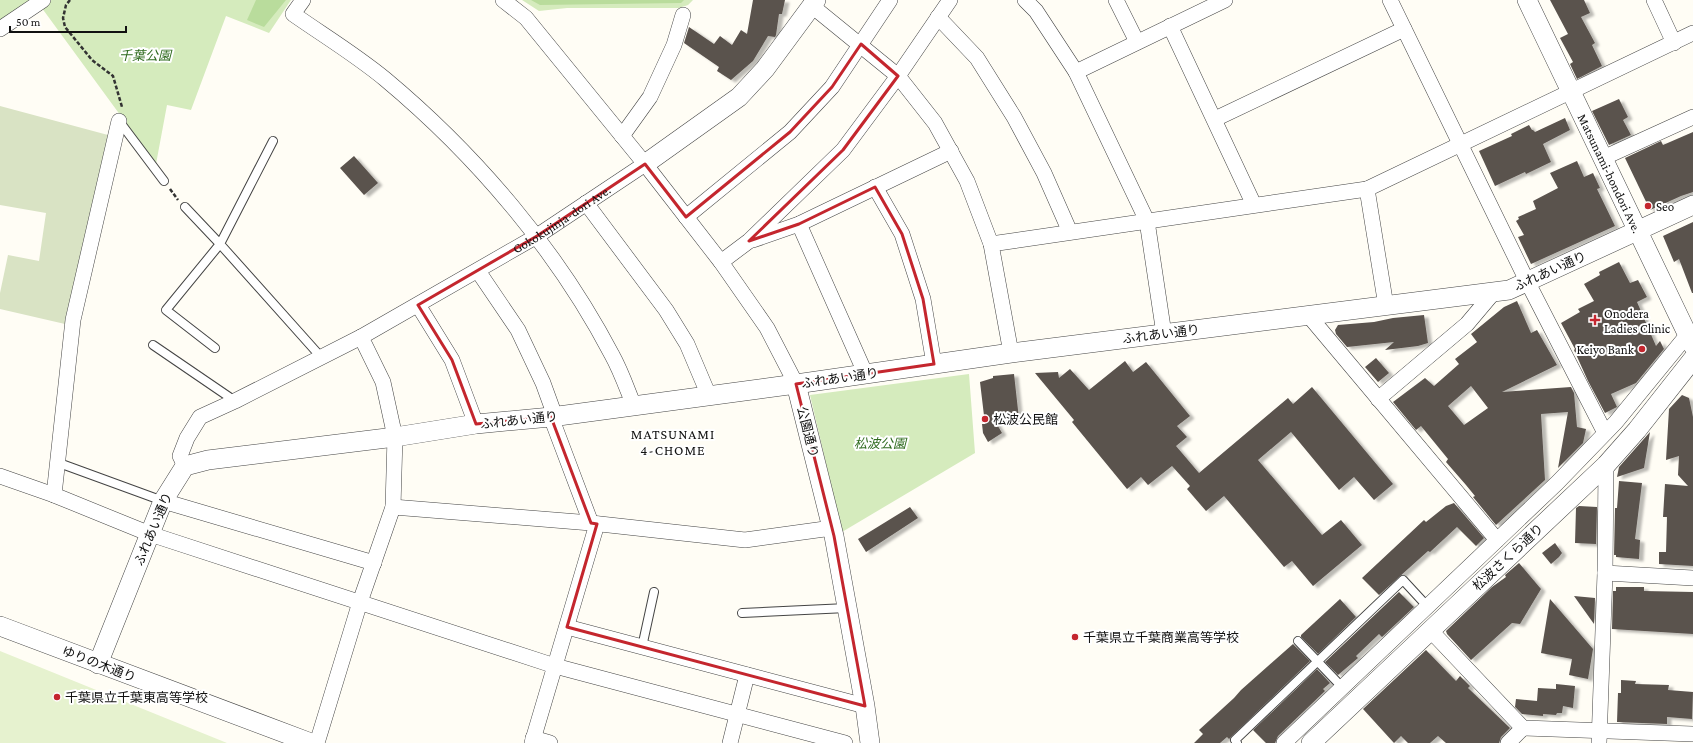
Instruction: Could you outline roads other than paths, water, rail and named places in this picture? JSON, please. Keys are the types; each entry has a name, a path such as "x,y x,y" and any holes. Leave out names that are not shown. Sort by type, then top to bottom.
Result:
{"street":[{"path":"0,29 43,0"},
{"path":"303,0 293,14 384,78 422,112 484,174 536,236 588,311 613,357 634,406"},
{"name":"公園通り","path":"503,0 526,18 645,164 721,262 767,328 796,384 832,528 865,706 870,743"},
{"path":"686,217 790,132 832,87 890,0"},
{"path":"721,262 749,241 844,150 898,76 950,0"},
{"path":"1025,0 1036,11 1076,72 1148,220 1164,334"},
{"path":"1116,0 1137,42"},
{"path":"1076,72 1170,26 1198,6 1225,0"},
{"path":"1390,0 1527,281 1605,433"},
{"name":"Matsunami-hondori Ave.","path":"1527,0 1690,340"},
{"path":"1654,0 1674,43"},
{"path":"814,3 898,76 936,123 967,181 991,244 1011,353"},
{"name":"Gokokujinja-dori Ave.","path":"185,466 180,456 187,438 200,417 235,401 361,337 478,271 536,236 645,164 739,97 765,70 814,3"},
{"path":"622,136 650,97 674,45 684,15"},
{"path":"938,17 977,58 1014,117 1044,173 1070,232"},
{"path":"1170,26 1215,119 1254,205"},
{"path":"1215,119 1404,29"},
{"path":"991,244 1367,189 1693,34"},
{"path":"1603,158 1693,116"},
{"path":"54,495 59,464 73,320 119,121"},
{"path":"749,241 799,224 951,151"},
{"path":"875,187 902,234 923,299 934,364"},
{"path":"1367,189 1386,306"},
{"path":"586,203 666,310 687,344 709,396"},
{"name":"ふれあい通り","path":"98,664 163,501 185,466 208,460 395,437 476,424 634,406 866,375 1011,353 1509,290 1693,205"},
{"path":"799,224 866,375"},
{"path":"478,271 518,330 543,383 553,416 594,524 533,740 550,743"},
{"path":"1378,398 1467,324 1494,292"},
{"path":"418,305 452,360 476,424"},
{"path":"1309,316 1497,540"},
{"path":"317,743 360,602 393,507 395,437 383,382 361,337"},
{"path":"1284,743 1497,540 1605,433 1690,340"},
{"name":"松波さくら通り","path":"1311,743 1606,465 1637,430 1693,359"},
{"path":"1599,737 1605,574 1606,465"},
{"path":"0,476 54,495 150,534 555,666 845,743"},
{"path":"163,501 374,563"},
{"path":"393,507 594,524 745,540 832,528"},
{"path":"1605,574 1693,578"},
{"name":"ゆりの木通り","path":"0,626 300,741"},
{"path":"566,627 865,706"},
{"path":"1430,631 1523,728 1599,737 1693,734"},
{"path":"730,743 747,675"},
{"path":"1508,743 1523,728"}],"lane":[{"path":"119,121 164,181"},
{"path":"215,348 166,310 220,244 273,140"},
{"path":"185,207 321,357"},
{"path":"153,345 235,401"},
{"path":"59,464 163,501"},
{"path":"1238,743 1234,740 1403,580 1427,606"},
{"path":"642,647 654,592"},
{"path":"742,612 847,608"},
{"path":"1298,641 1342,687"}],"place":[{"name":"Seo","path":"1648,206"},
{"name":"Onodera Ladies Clinic","path":"1595,320"},
{"name":"Keiyo Bank","path":"1642,349"},
{"name":"松波公民館","path":"985,419"},
{"name":"千葉県立千葉商業高等学校","path":"1075,637"},
{"name":"千葉県立千葉東高等学校","path":"57,697"}],"district":[{"name":"MATSUNAMI 4-CHOME","path":"673,442"}],"park label":[{"name":"千葉公園","path":"145,55"},
{"name":"松波公園","path":"880,443"}]}
